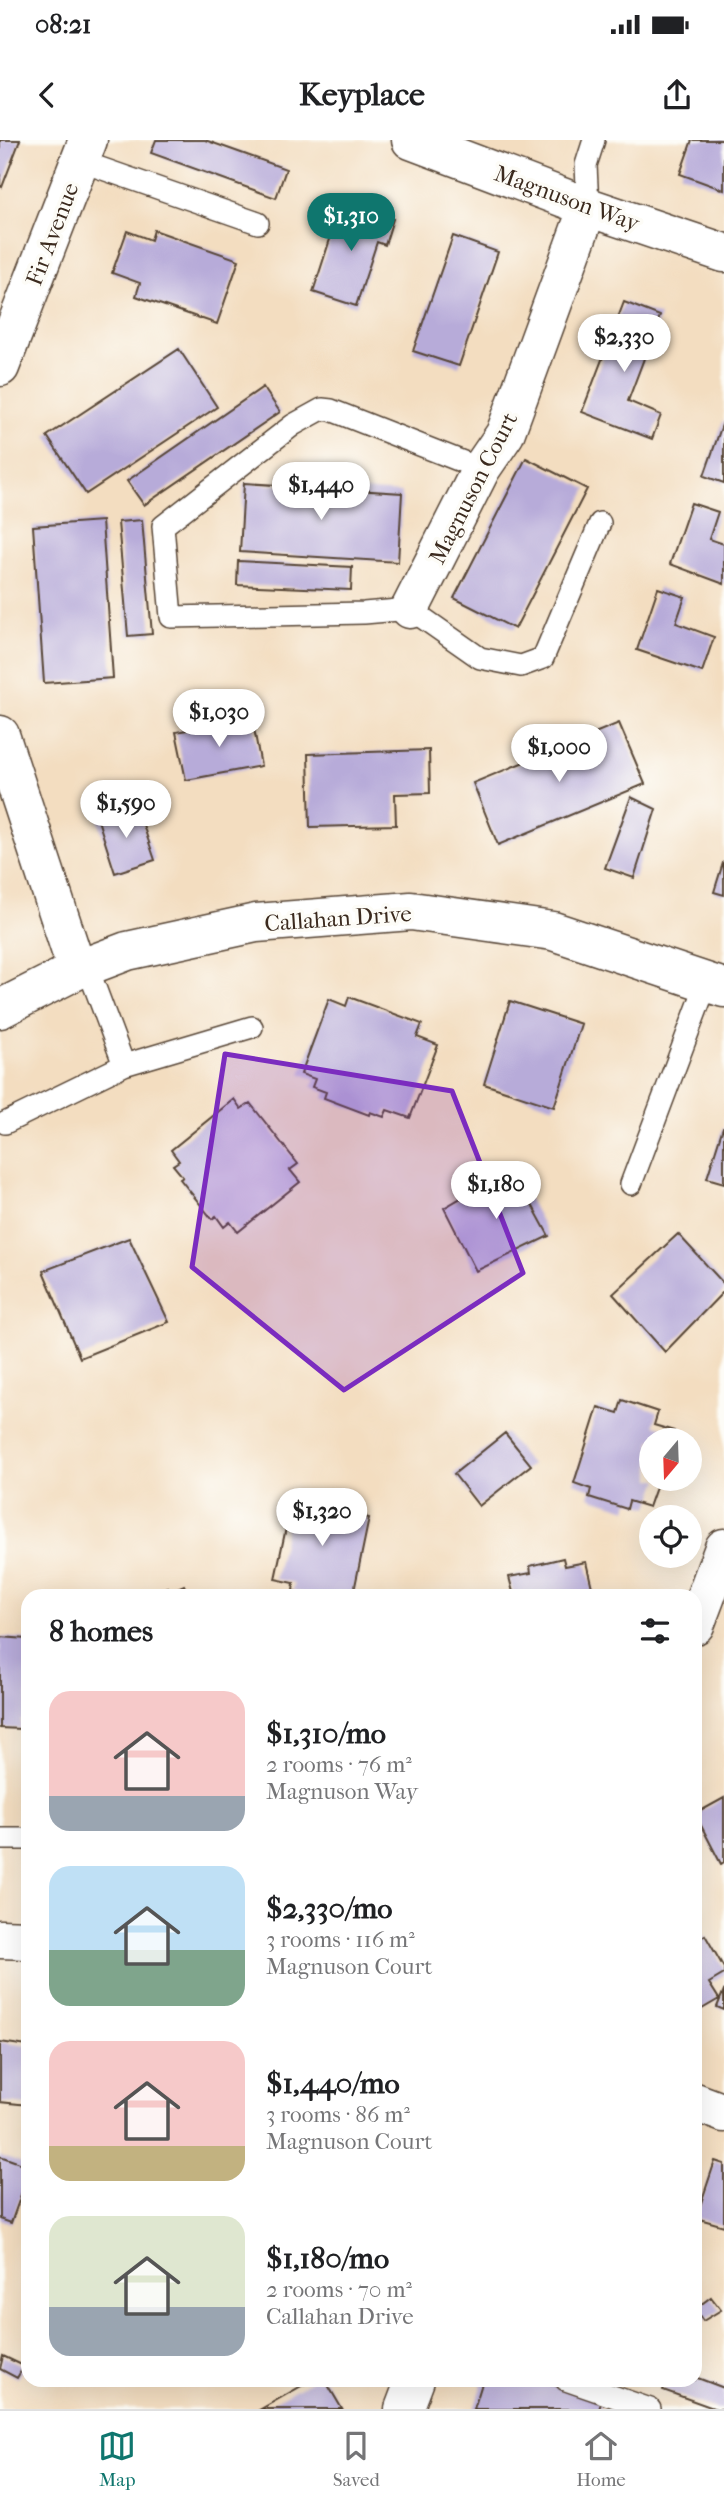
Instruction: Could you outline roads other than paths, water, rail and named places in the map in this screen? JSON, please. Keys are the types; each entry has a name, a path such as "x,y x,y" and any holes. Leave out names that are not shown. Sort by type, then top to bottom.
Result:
{"street":[{"name":"Magnuson Way","path":"411,140 724,253"},
{"name":"Fir Avenue","path":"4,346 84,150"},
{"name":"Magnuson Court","path":"410,609 481,469 505,434 588,206"},
{"path":"0,735 82,968"},
{"name":"Callahan Drive","path":"0,1009 82,968 127,951 256,923 411,911 553,931 715,985"},
{"path":"702,1606 724,1548"},
{"path":"0,1938 21,1940"},
{"path":"702,2105 724,2113"},
{"path":"404,2409 412,2387"}],"lane":[{"path":"588,206 586,165 594,140"},
{"path":"84,150 258,223"},
{"path":"481,469 331,410 322,410 293,425 163,526 171,617 363,613 410,609 480,658 521,666 542,657 600,523"},
{"path":"82,968 124,1065"},
{"path":"631,1185 715,985"},
{"path":"5,1123 124,1065 252,1027"},
{"path":"0,1839 21,1839"},
{"path":"586,2387 649,2409"}]}
